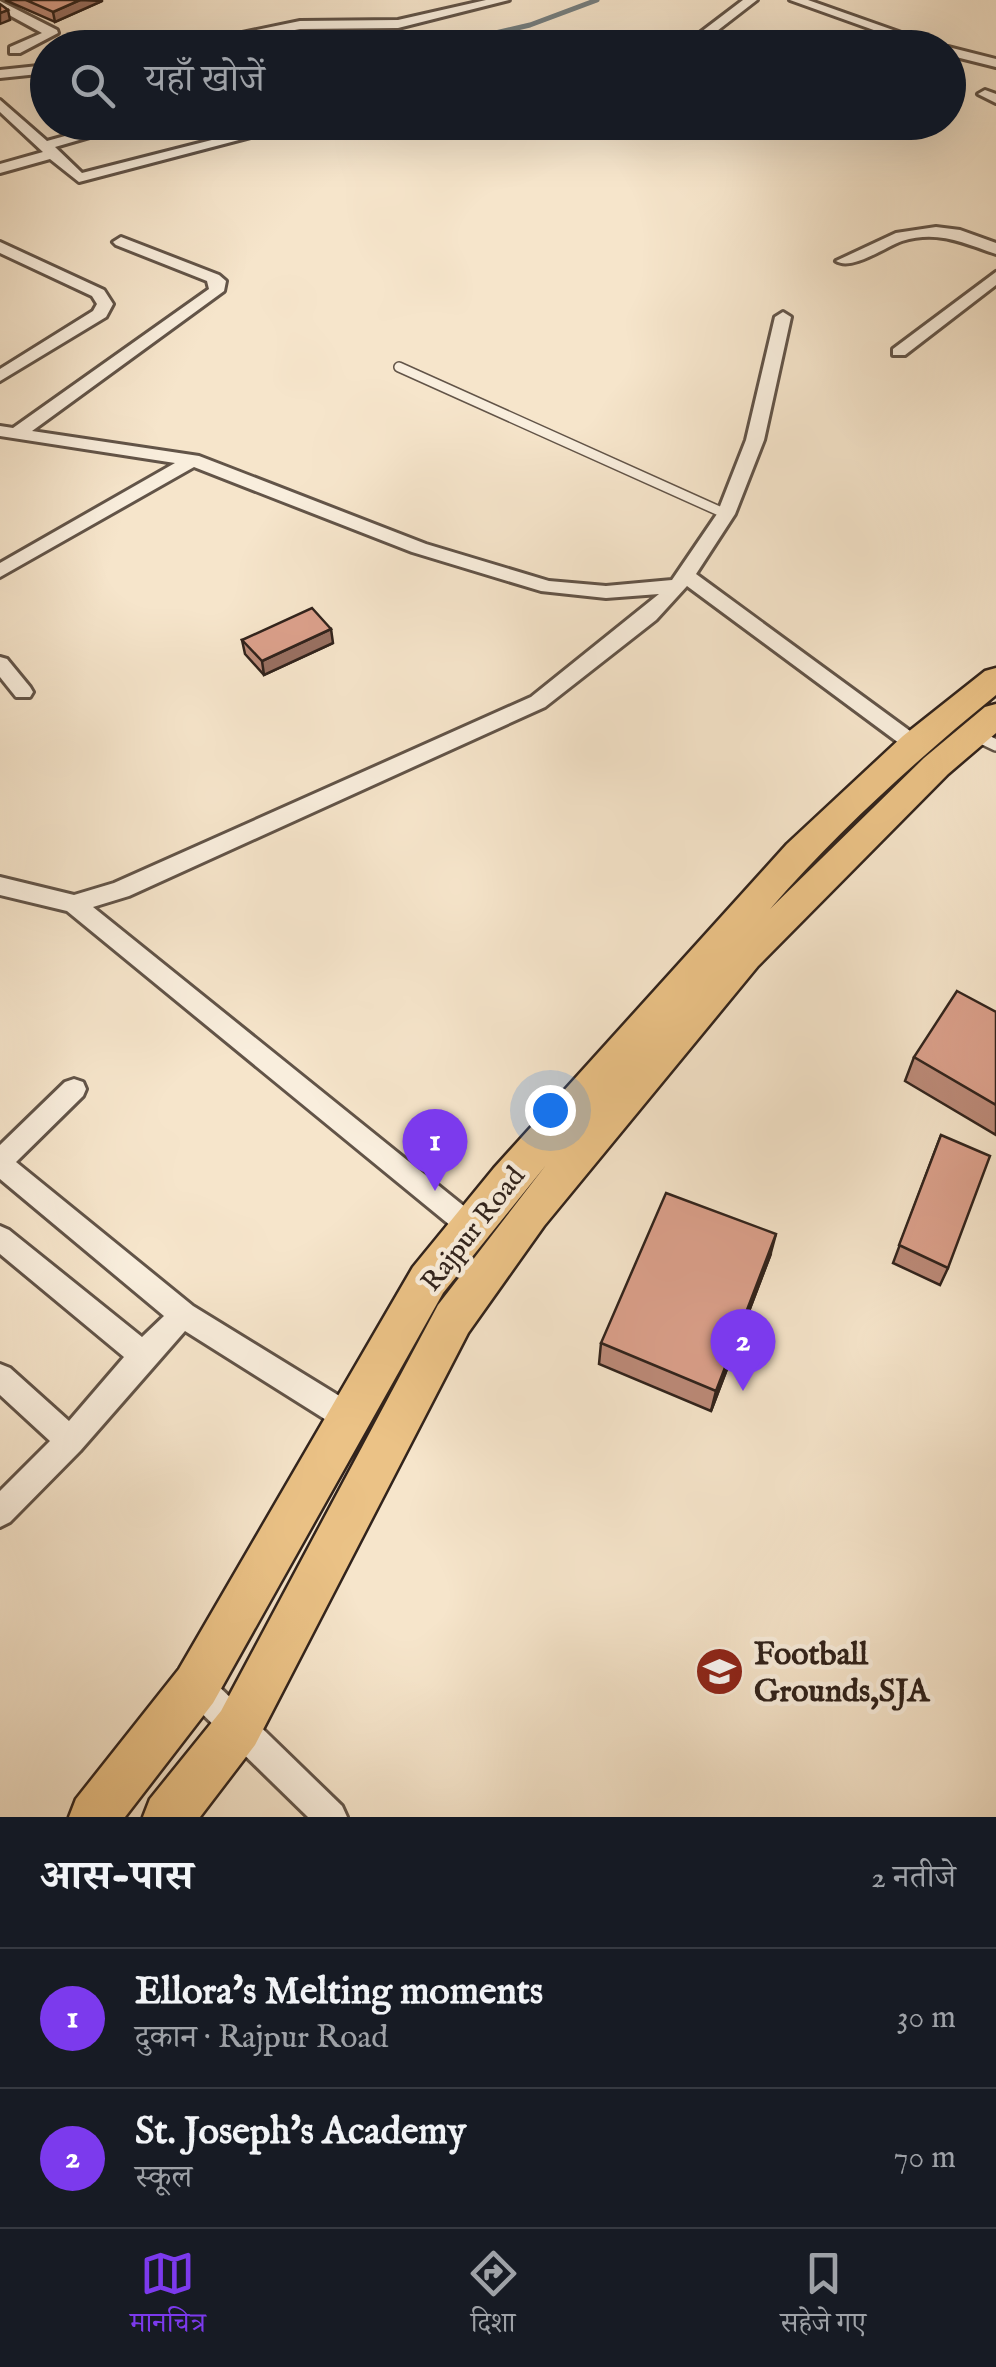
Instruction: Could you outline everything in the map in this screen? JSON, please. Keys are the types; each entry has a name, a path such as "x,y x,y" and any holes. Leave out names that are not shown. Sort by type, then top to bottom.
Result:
{"main road":[{"name":"Rajpur Road","path":"94,1817 196,1686 428,1280 470,1227 728,929 800,853 914,744 996,679"},
{"name":"Rajpur Road","path":"168,1817 238,1728 453,1320 530,1213 745,956 936,766 988,732"}],"street":[{"path":"440,0 453,13"},
{"path":"266,30 398,24 503,0"},
{"path":"710,30 751,0"},
{"path":"796,0 885,30"},
{"path":"0,5 46,30"},
{"path":"15,50 30,43"},
{"path":"966,55 996,62"},
{"path":"0,74 30,71"},
{"path":"0,104 30,134"},
{"path":"36,140 75,177 84,178 232,140"},
{"path":"0,169 77,140"},
{"path":"844,262 900,234 920,230 954,232 996,249"},
{"path":"8,432 216,291 218,286 213,278 121,242"},
{"path":"0,246 98,294 106,304 100,314 0,376"},
{"path":"899,352 996,278"},
{"path":"74,904 121,890 538,702 637,625 682,581 726,514 755,440 783,317"},
{"path":"8,432 193,460 494,574 548,588 606,592 682,581 914,744"},
{"path":"0,571 193,460"},
{"path":"0,664 23,692"},
{"path":"0,886 74,904 470,1227"},
{"path":"74,1089 0,1162 21,1186 184,1315 349,1418"},
{"path":"0,1238 143,1356"},
{"path":"0,1512 184,1315"},
{"path":"0,1377 70,1441"},
{"path":"196,1686 331,1817"}],"lane":[{"path":"399,367 726,514"}],"building":[{"path":"26,0 80,0 53,12"},
{"path":"312,608 331,629 262,661 242,640"},
{"path":"957,991 996,1012 996,1105 914,1057"},
{"path":"941,1135 990,1156 948,1268 899,1245"},
{"path":"666,1193 776,1234 716,1391 601,1343"}],"waterway":[{"path":"508,30 597,0"},
{"path":"317,30 334,30"}],"place":[{"name":"Ellora's Melting moments","path":"435,1191"},
{"name":"St. Joseph's Academy","path":"743,1391"},
{"name":"Football Grounds,SJA","path":"719,1671"}]}
